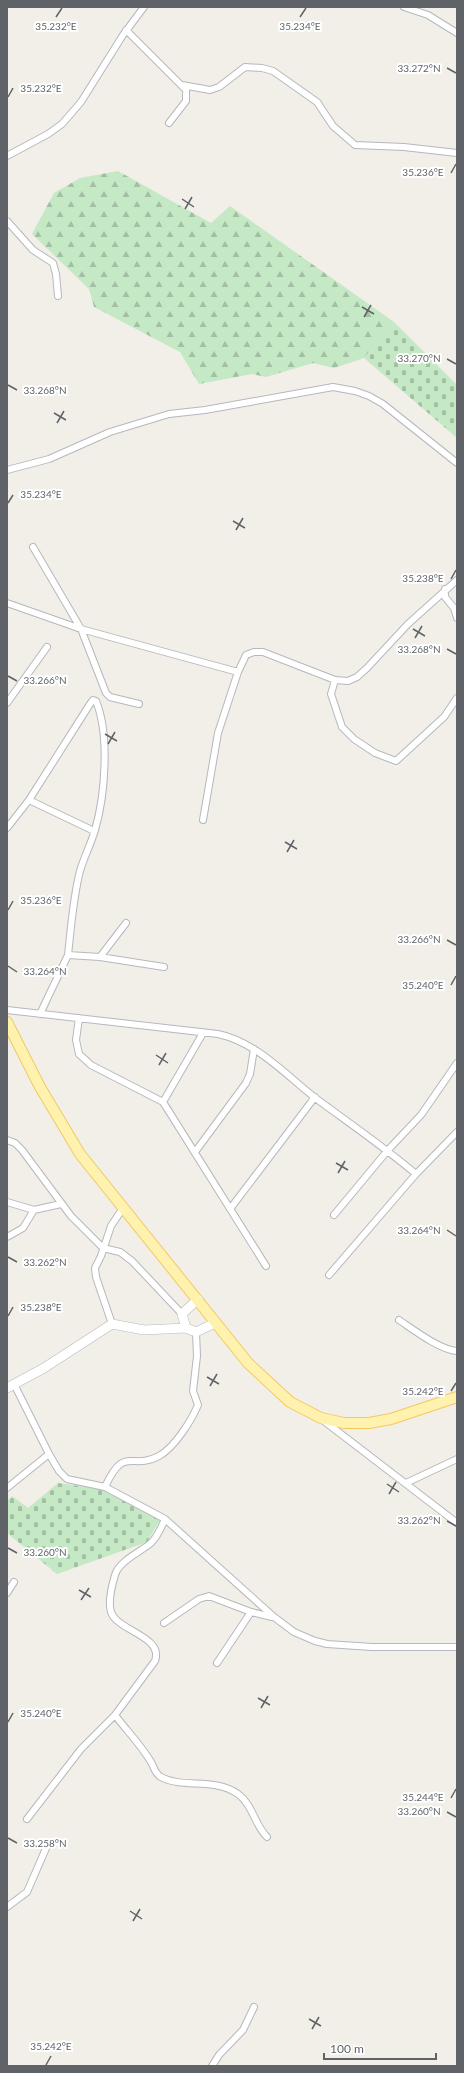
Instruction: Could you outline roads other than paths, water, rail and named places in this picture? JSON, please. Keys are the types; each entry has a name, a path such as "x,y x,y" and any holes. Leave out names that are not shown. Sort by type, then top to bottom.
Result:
{"main road":[{"path":"7,1022 40,1087 80,1154 248,1363 271,1386 290,1402 321,1418 344,1423 369,1423 391,1419 457,1397"}],"street":[{"path":"7,156 48,134 62,124 81,102 126,30 144,7"},
{"path":"404,7 428,15 457,33"},
{"path":"126,30 182,85 187,92 187,98 169,123"},
{"path":"182,85 210,90 219,87 245,67 262,68 273,71 318,102 334,126 355,145 404,146 457,153"},
{"path":"7,221 33,250 53,263 56,274 58,296"},
{"path":"7,470 49,459 110,432 169,414 205,410 333,387 355,391 384,404 457,463"},
{"path":"33,547 81,629 106,693 110,696 139,704"},
{"path":"204,820 218,733 238,672 246,655 254,652 263,652 336,680 348,681 357,677 367,668 408,624 445,589 457,580"},
{"path":"445,589 446,597 454,608 457,618"},
{"path":"8,602 81,629 238,672"},
{"path":"7,703 47,647"},
{"path":"336,680 332,694 342,727 354,739 376,753 396,761 444,717 457,698"},
{"path":"7,828 29,800 90,704 93,700 96,701 100,713 104,754 102,795 94,831 80,871 68,955 40,1014"},
{"path":"29,800 94,831"},
{"path":"100,957 126,923"},
{"path":"68,955 100,957 164,967"},
{"path":"7,1010 229,1036 254,1049 315,1097 388,1150 416,1174"},
{"path":"80,1018 76,1040 79,1054 84,1060 106,1073 163,1102 266,1266"},
{"path":"163,1102 203,1032"},
{"path":"195,1152 246,1083 250,1074 254,1049"},
{"path":"334,1215 388,1150 421,1115 457,1063"},
{"path":"230,1209 315,1097"},
{"path":"329,1275 416,1174 457,1132"},
{"path":"7,1140 15,1143 22,1150 61,1204 103,1248 120,1252 132,1261 182,1314 186,1328"},
{"path":"7,1202 34,1210 61,1204"},
{"path":"112,1324 96,1277 95,1268 111,1226 123,1208"},
{"path":"7,1237 23,1228 34,1210"},
{"path":"182,1314 198,1299"},
{"path":"399,1320 437,1343 457,1351"},
{"path":"215,1323 196,1332 189,1331 186,1328 144,1330 112,1324 11,1387 59,1471 67,1479 105,1487 165,1519 274,1617 305,1638 327,1644 372,1647 457,1647"},
{"path":"105,1487 118,1465 123,1461 144,1460 158,1456 168,1448 192,1419 198,1405 193,1391 197,1356 196,1332"},
{"path":"321,1418 354,1446 456,1520"},
{"path":"7,1488 49,1454"},
{"path":"406,1483 457,1459"},
{"path":"27,1819 81,1749 115,1715 152,1667 156,1656 153,1646 114,1617 110,1603 114,1576 120,1567 154,1539 165,1519"},
{"path":"7,1593 14,1582"},
{"path":"164,1624 205,1596 215,1597 251,1612 274,1617"},
{"path":"217,1663 251,1612"},
{"path":"115,1715 146,1754 159,1776 173,1781 214,1784 231,1790 247,1803 258,1827 267,1837"},
{"path":"7,1907 27,1892 47,1846"},
{"path":"212,2066 219,2055 243,2030 254,2008"}]}
